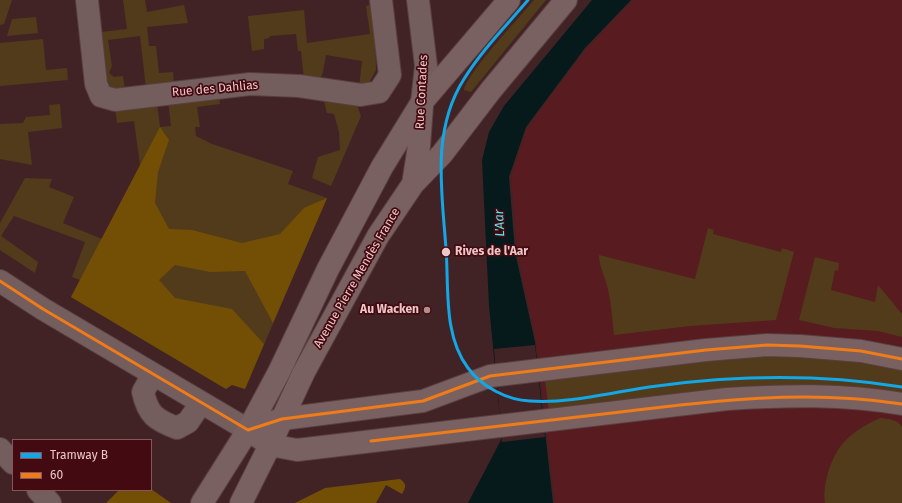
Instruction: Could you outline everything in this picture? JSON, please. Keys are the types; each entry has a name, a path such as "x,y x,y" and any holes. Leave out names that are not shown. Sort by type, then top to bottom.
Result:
{"main road":[{"name":"Avenue Pierre Mendès France","path":"202,503 248,430 279,372 328,269 379,172 422,102 509,0"},
{"name":"Avenue Pierre Mendès France","path":"241,503 304,372 347,290 378,236 413,184 442,154 566,0"},
{"name":"Rue Contades","path":"413,184 419,146 422,102"},
{"path":"248,430 282,419 423,401 490,376 706,350 766,345 800,346 861,351 902,359"},
{"path":"248,430 270,445 297,450 491,428 686,403 779,396 847,397 902,404"}],"street":[{"name":"Rue des Dahlias","path":"87,0 96,84 101,96 115,100 250,84 299,86 361,95 379,92 390,75 381,0"},
{"name":"Rue Contades","path":"418,0 426,66 422,102"},
{"path":"0,281 248,430"},
{"path":"153,374 143,392 146,406 158,421 177,428 188,422 201,403"},
{"path":"0,449 12,462"},
{"path":"39,491 50,503"}],"shaded area":[{"path":"0,0 12,0 4,24 0,25"},
{"path":"123,0 145,0 147,12 184,5 188,23 147,27 149,46 156,46 159,73 173,72 174,85 146,88 140,36 108,40 112,66 109,73 114,77 123,76 125,90 113,91 108,86 101,32 127,29"},
{"path":"534,0 546,0 471,92 464,90 484,58"},
{"path":"633,0 902,0 902,503 555,503 536,342 517,251 511,177 527,128 586,49"},
{"path":"373,4 375,11 376,70 370,81 359,88 362,61 326,55 323,72 319,82 304,80 301,51 298,51 296,34 270,36 269,38 264,39 264,49 252,51 248,16 304,10 307,43 370,34 366,6"},
{"path":"36,17 38,33 7,36 12,19"},
{"path":"43,39 46,70 67,68 68,80 0,86 0,43"},
{"path":"219,96 220,104 197,107 200,127 195,127 196,136 212,144 293,171 288,184 327,198 245,389 232,385 226,389 71,297 80,280 72,277 85,242 14,216 1,236 38,262 35,273 0,250 0,223 25,178 52,179 49,187 74,197 63,223 102,239 140,165 134,121 117,123 115,107 157,103 160,127 171,126 168,101"},
{"path":"323,97 356,102 361,116 331,186 312,178 318,157 340,150 339,132 334,114 327,113"},
{"path":"60,104 62,128 28,132 32,165 0,159 0,124 23,123 26,117 50,115 49,105"},
{"path":"160,127 169,140 158,172 155,203 169,229 192,230 242,243 280,234 304,208 327,198 273,323 245,271 210,272 175,265 159,280 175,298 232,309 264,344 245,389 232,385 226,389 71,297"},
{"path":"708,228 714,230 713,234 781,252 782,248 794,252 776,320 690,326 614,335 609,294 600,265 599,255 695,279"},
{"path":"815,257 839,263 838,271 835,270 831,290 875,302 878,285 902,314 902,337 878,331 834,328 799,320"},
{"path":"766,354 902,365 902,395 549,412 545,380"},
{"path":"880,418 895,421 902,427 902,503 825,503 825,487 829,469 836,453 846,440 854,433"},
{"path":"400,479 404,482 405,486 402,494 386,485 376,503 295,503 325,488"},
{"path":"152,490 171,503 106,503 118,491 152,491"}],"water":[{"name":"L'Aar","path":"592,0 631,0 585,48 526,127 509,177 515,252 535,342 553,503 468,503 502,438 489,306 482,160 489,132 504,106"}],"pier":[{"path":"535,345 545,437 502,442 494,349"}],"tram line":[{"name":"B","path":"528,0 486,48 464,79 454,99 447,119 443,140 441,183 451,326 454,341 460,355 474,375 488,387 504,395 530,401 562,401 688,382 749,378 810,378 902,387"}],"transit line":[{"name":"60","path":"0,281 43,309 248,430 282,419 423,401 490,376 706,350 767,345 800,346 861,351 902,359"},
{"name":"60","path":"371,441 685,404 757,398 829,397 902,404"}],"place":[{"name":"Rives de l'Aar","path":"446,252"},
{"name":"Au Wacken","path":"427,310"}]}
